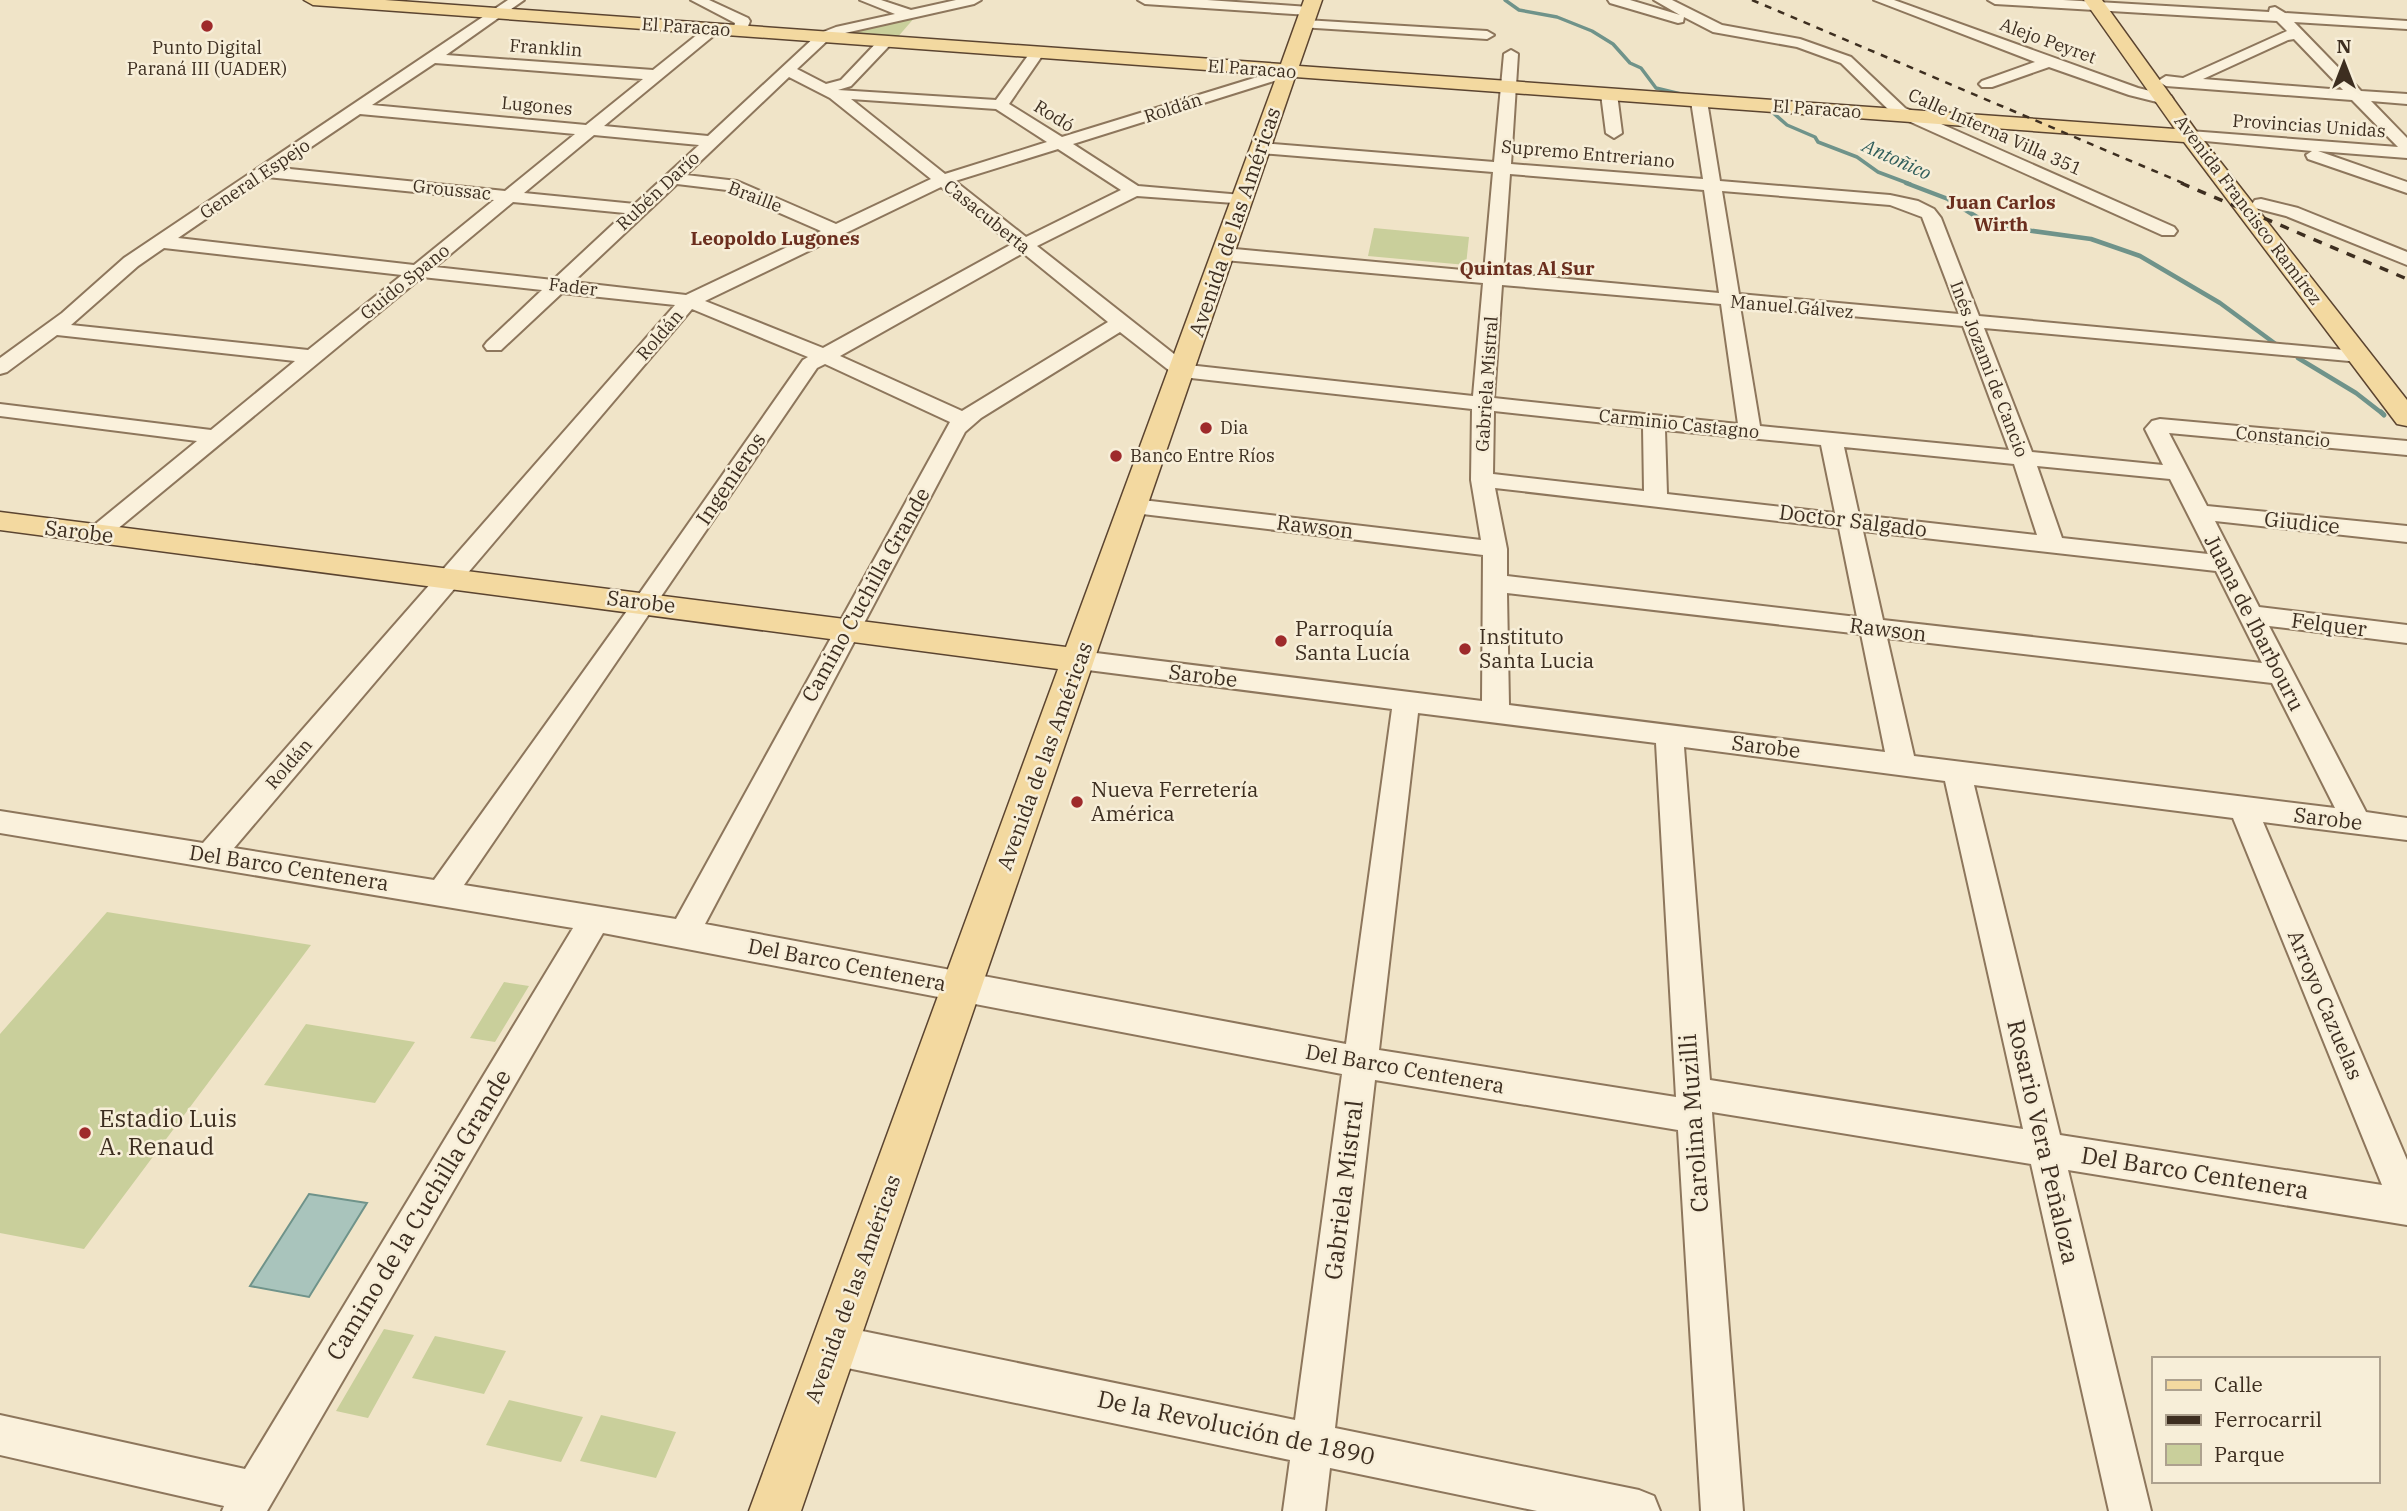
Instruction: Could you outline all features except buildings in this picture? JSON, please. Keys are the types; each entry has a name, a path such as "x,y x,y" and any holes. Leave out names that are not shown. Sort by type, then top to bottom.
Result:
{"main road":[{"name":"El Paracao","path":"313,0 2199,137"},
{"name":"Avenida Francisco Ramírez","path":"2102,4 2407,418"},
{"name":"Avenida de las Américas","path":"775,1511 1309,12"},
{"name":"Avenida Francisco Ramírez","path":"2199,137 2261,204 2407,391"},
{"name":"Sarobe","path":"0,522 1080,660"}],"street":[{"name":"General Espejo","path":"0,368 54,329 117,274 161,242 517,0"},
{"path":"698,0 743,21 740,31"},
{"path":"867,0 910,14"},
{"path":"822,37 974,0"},
{"path":"1145,0 1309,12 1487,35"},
{"path":"1619,0 1689,22 1702,22"},
{"name":"Calle Interna Villa 351","path":"1661,0 1702,22 1740,34 1810,46 1846,60 1899,111 2168,231"},
{"name":"Alejo Peyret","path":"1881,0 2134,92 2165,90 2188,83 2407,99"},
{"path":"1995,0 2102,4 2404,28"},
{"path":"2250,0 2276,3 2283,18 2297,34 2407,147"},
{"name":"Guido Spano","path":"96,534 713,29"},
{"path":"2188,83 2189,80 2284,36 2297,34"},
{"name":"Rubén Darío","path":"494,346 822,37"},
{"path":"832,93 846,83 885,42"},
{"path":"1000,105 1037,53"},
{"name":"Gabriela Mistral","path":"1494,713 1495,549 1482,480 1483,403 1511,54"},
{"name":"Franklin","path":"432,58 657,75"},
{"path":"1987,84 2049,62"},
{"name":"Casacuberta","path":"787,70 832,93 1119,324 1182,371"},
{"name":"Roldán","path":"210,855 689,301 942,180 1288,72"},
{"name":"Rodó","path":"832,93 1000,105 1133,191 1242,200"},
{"path":"1609,94 1614,133"},
{"path":"1699,101 1750,431"},
{"name":"Lugones","path":"359,109 711,141"},
{"name":"Provincias Unidas","path":"2199,137 2407,153"},
{"path":"2286,144 2407,188"},
{"name":"Supremo Entreriano","path":"1261,148 1890,200 1912,205"},
{"name":"Groussac","path":"266,172 637,209"},
{"name":"Braille","path":"672,178 731,185 834,230"},
{"name":"Ingenieros","path":"441,894 646,603 803,373 822,355 1022,246 1133,191"},
{"path":"2261,204 2292,212 2407,259"},
{"name":"Inés Jozami de Cancio","path":"1912,205 1932,218 2023,458 2052,543"},
{"name":"Fader","path":"161,242 689,301 822,355 963,420"},
{"name":"Manuel Gálvez","path":"1224,254 2360,356"},
{"name":"Camino Cuchilla Grande","path":"684,933 963,420 1119,324"},
{"path":"54,329 312,357"},
{"name":"Carminio Castagno","path":"1182,371 1654,422 2176,473"},
{"path":"0,410 216,437"},
{"path":"1654,422 1656,498"},
{"name":"Constancio","path":"2160,426 2407,448"},
{"name":"Juana de Ibarbouru","path":"2160,426 2155,429 2176,473 2252,615 2356,822"},
{"path":"1831,439 1902,764"},
{"name":"Doctor Salgado","path":"1482,480 2224,564"},
{"name":"Rawson","path":"1134,506 1495,549"},
{"name":"Giudice","path":"2197,512 2407,534"},
{"name":"Rawson","path":"1495,583 2282,675"},
{"name":"Felquer","path":"2252,615 2407,634"},
{"name":"Sarobe","path":"1080,660 2407,829"},
{"name":"Gabriela Mistral","path":"1304,1511 1405,702"},
{"name":"Carolina Muzilli","path":"1669,736 1692,1105 1722,1511"},
{"name":"Rosario Vera Peñaloza","path":"1957,772 2130,1511"},
{"name":"Arroyo Cazuelas","path":"2243,808 2407,1205"},
{"name":"Del Barco Centenera","path":"0,822 684,933 1360,1062 2044,1149 2407,1205"},
{"name":"Camino de la Cuchilla Grande","path":"249,1502 595,919"},
{"name":"De la Revolución de 1890","path":"833,1345 1639,1511"},
{"path":"0,1435 249,1502"}],"green space":[{"path":"916,16 896,39 843,35 847,31"},
{"path":"1374,228 1469,237 1466,265 1368,256"},
{"name":"Estadio Luis A. Renaud","path":"107,912 311,945 84,1249 0,1233 0,1034"},
{"path":"504,982 529,986 495,1042 470,1038"},
{"path":"306,1024 415,1042 375,1103 264,1085"},
{"path":"384,1329 414,1335 368,1418 336,1411"},
{"path":"435,1336 506,1351 484,1394 412,1378"},
{"path":"509,1400 583,1417 561,1462 486,1445"},
{"path":"601,1415 676,1432 656,1478 580,1461"}],"water":[{"path":"309,1194 367,1203 309,1297 250,1286"}],"waterway":[{"name":"Antoñico","path":"1505,0 1519,10 1557,17 1592,31 1613,44 1630,63 1641,68 1656,88 1689,96"},
{"name":"Antoñico","path":"1771,111 1787,125 1815,137 1818,142 1857,157 1878,172 1910,184"},
{"name":"Antoñico","path":"1906,183 1948,199 1980,219 2011,228 2091,239 2140,256 2220,303 2277,345"},
{"name":"Antoñico","path":"2298,358 2356,393 2383,414"}],"railway":[{"path":"1752,0 2185,184"},
{"path":"2181,183 2407,279"}],"place":[{"name":"Punto Digital Paraná III (UADER)","path":"207,26"},
{"name":"Dia","path":"1206,428"},
{"name":"Banco Entre Ríos","path":"1116,456"},
{"name":"Parroquía Santa Lucía","path":"1281,641"},
{"name":"Instituto Santa Lucia","path":"1465,649"},
{"name":"Nueva Ferretería América","path":"1077,802"},
{"name":"Estadio Luis A. Renaud","path":"85,1133"}],"district":[{"name":"Juan Carlos Wirth","path":"2001,213"},
{"name":"Leopoldo Lugones","path":"775,238"},
{"name":"Quintas Al Sur","path":"1527,268"}]}
